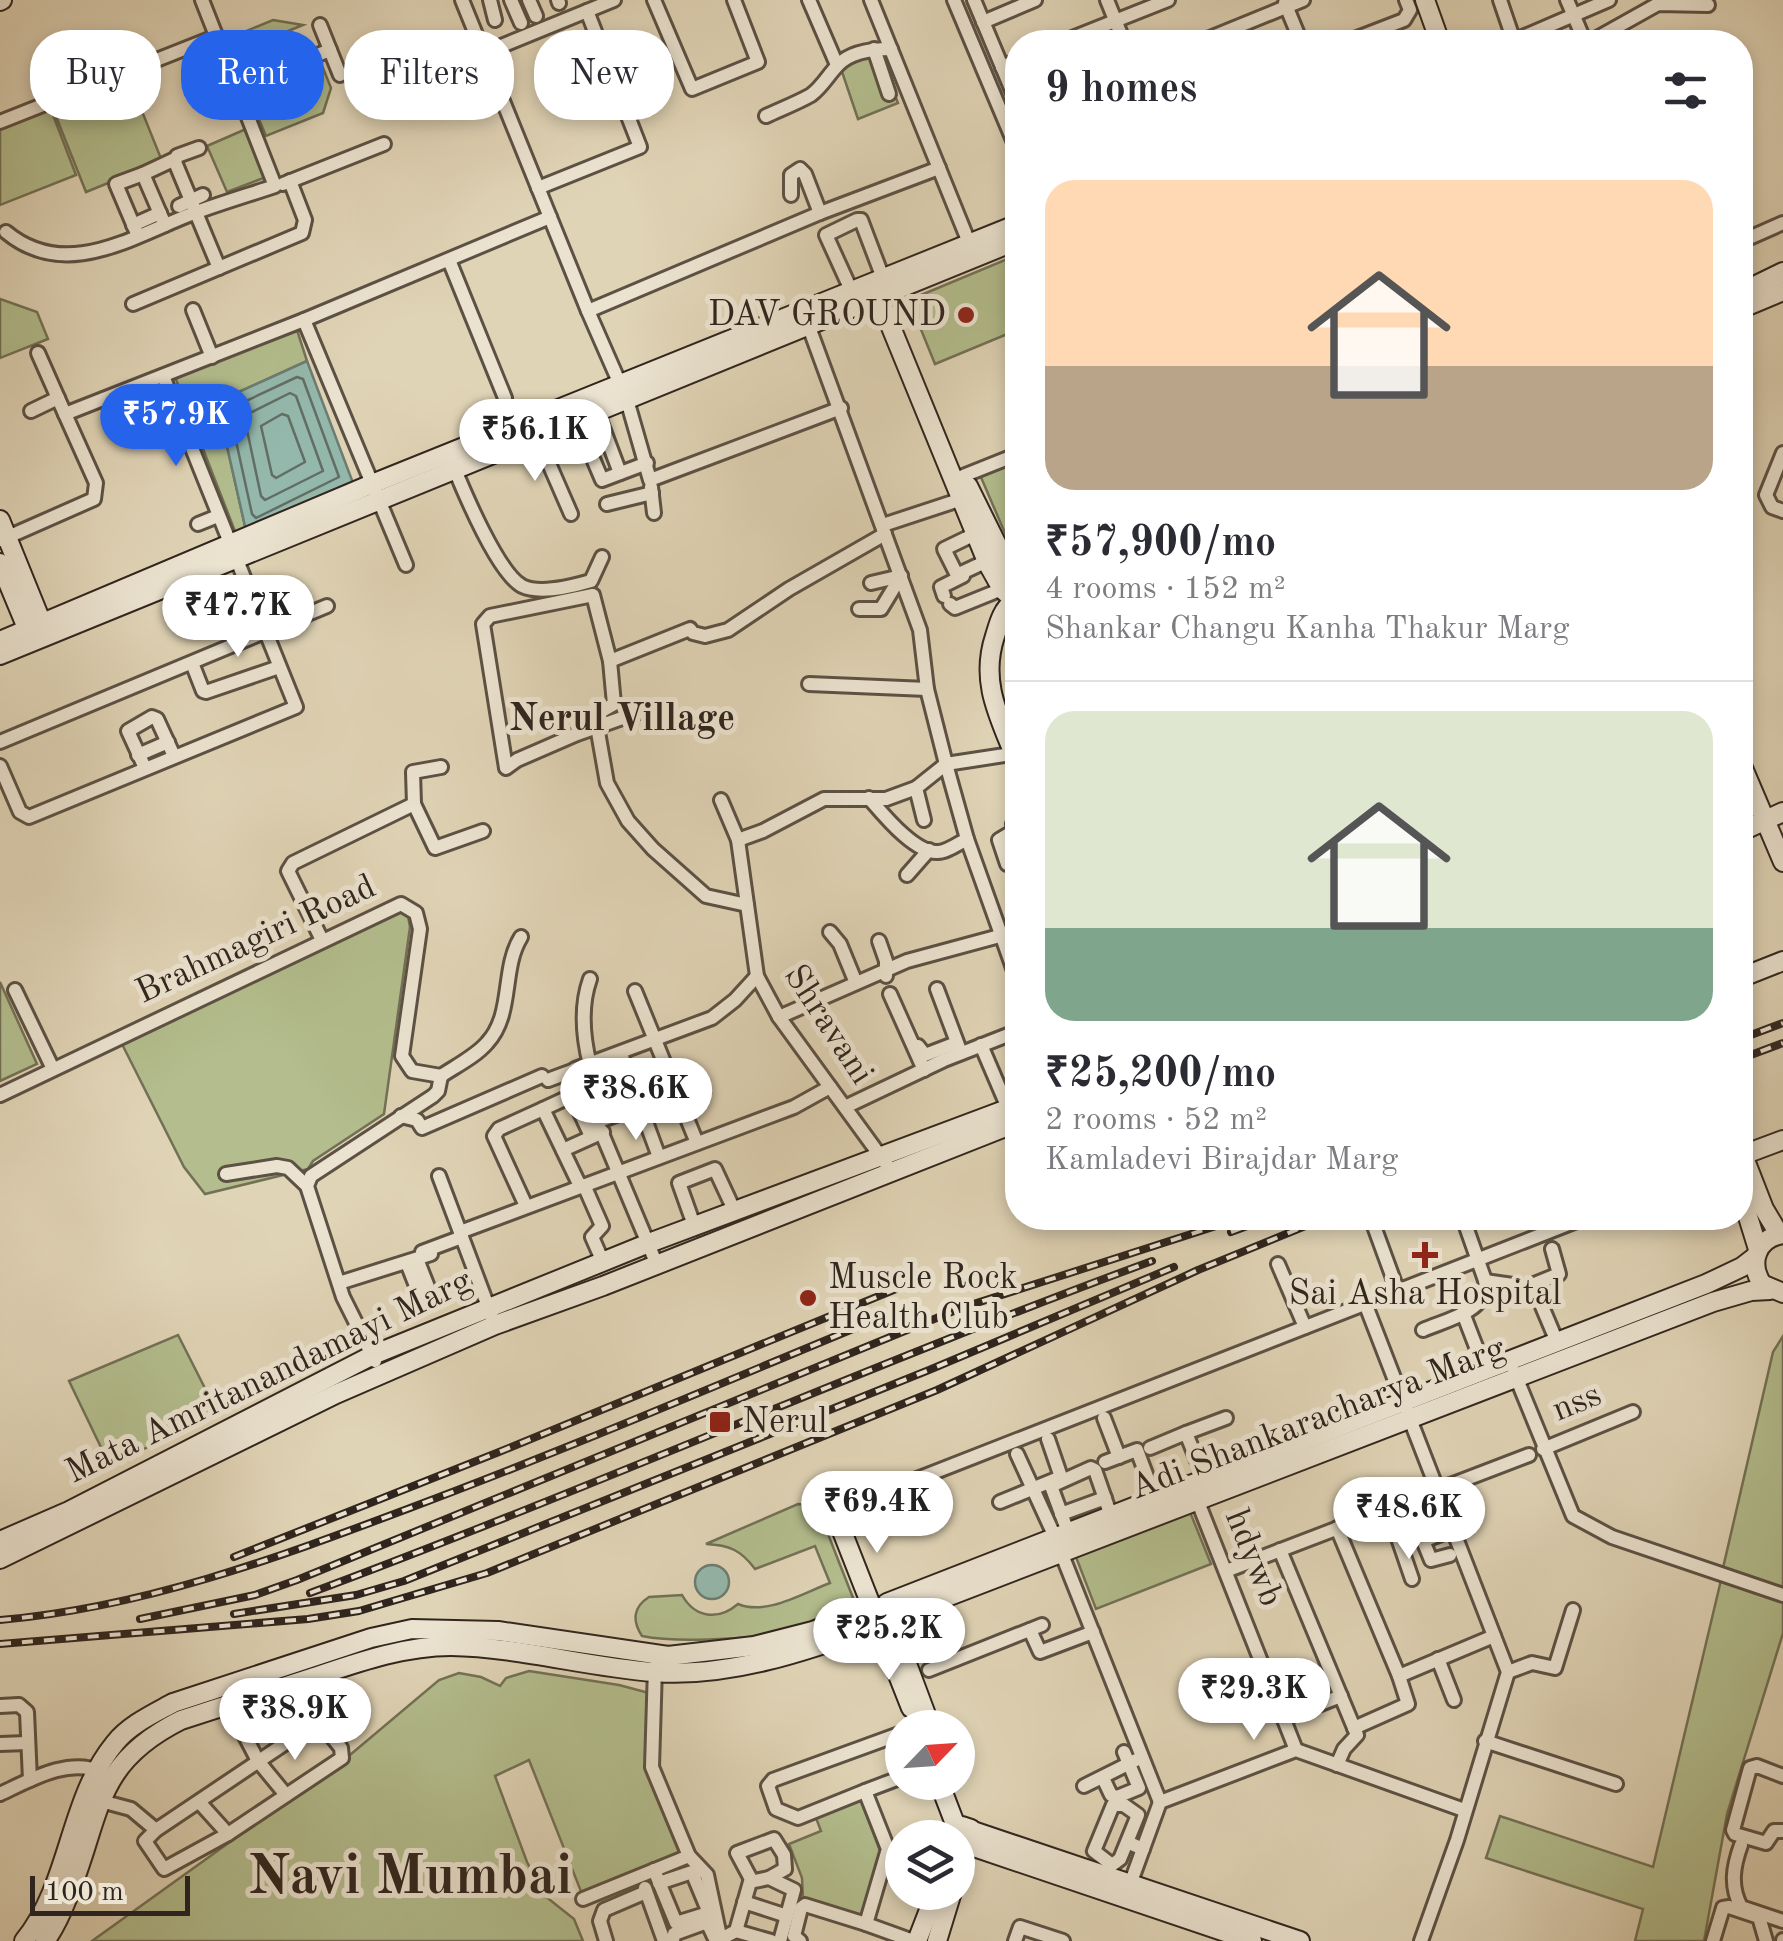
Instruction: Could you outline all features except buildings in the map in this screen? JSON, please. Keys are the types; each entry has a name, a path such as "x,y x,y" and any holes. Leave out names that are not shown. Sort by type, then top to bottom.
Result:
{"main road":[{"path":"1424,0 1435,30"},
{"path":"0,641 37,632 452,460 815,317 972,250 1005,231"},
{"path":"972,250 1005,243"},
{"path":"1753,287 1783,272"},
{"path":"815,317 852,290 881,287"},
{"path":"881,287 1005,576"},
{"path":"881,287 987,562 1005,585"},
{"path":"1753,304 1783,291"},
{"path":"452,460 537,436 597,412 624,392"},
{"path":"2,533 37,632"},
{"path":"0,563 37,632"},
{"path":"1005,624 998,670 1005,714"},
{"path":"0,655 37,632"},
{"path":"1753,792 1783,862"},
{"path":"1753,826 1783,812"},
{"path":"1753,973 1783,961"},
{"name":"Mata Amritanandamayi Marg","path":"0,1559 381,1374 494,1324 658,1265 1005,1116"},
{"path":"1753,1152 1783,1140"},
{"name":"Mata Amritanandamayi Marg","path":"0,1542 69,1512 373,1355 649,1243 887,1164"},
{"path":"1753,1182 1781,1234"},
{"path":"1751,1230 1757,1253 1757,1275 1776,1291"},
{"name":"Adi Shankaracharya Marg","path":"1407,1410 1485,1370 1513,1369 1557,1342 1706,1284 1742,1267 1771,1236 1781,1234"},
{"name":"Adi Shankaracharya Marg","path":"24,1941 71,1870 101,1801 103,1774 152,1734 180,1720 375,1657 418,1648 451,1646 656,1664 754,1646 880,1613 1061,1534 1513,1369 1723,1299 1776,1291"},
{"name":"Adi Shankaracharya Marg","path":"1061,1534 1108,1507 1197,1487"},
{"path":"838,1510 838,1521 923,1710"},
{"path":"880,1613 912,1710"},
{"name":"Adi Shankaracharya Marg","path":"45,1941 54,1930 117,1740 143,1719 173,1703 352,1644 412,1629 498,1631 656,1664"},
{"path":"975,1842 1300,1941"},
{"path":"1128,1891 1252,1941"},
{"path":"915,1941 928,1910"},
{"path":"936,1941 946,1910"}],"street":[{"path":"202,0 214,30"},
{"path":"462,0 475,30"},
{"path":"490,0 496,20"},
{"path":"511,0 521,23"},
{"path":"529,0 536,16"},
{"path":"514,40 614,0"},
{"path":"654,0 692,89 758,62 734,0"},
{"path":"810,0 837,65"},
{"path":"871,0 972,250"},
{"path":"954,0 1005,121"},
{"path":"974,0 1005,74"},
{"path":"983,22 1035,0"},
{"path":"1107,0 1119,30"},
{"path":"1092,30 1168,0"},
{"path":"1227,30 1285,4 1304,0"},
{"path":"1378,30 1404,20 1410,10 1406,0"},
{"path":"1500,0 1509,30"},
{"path":"1567,0 1581,30"},
{"path":"1540,30 1609,0"},
{"path":"1285,4 1296,30"},
{"path":"1609,30 1658,4 1708,5"},
{"path":"538,188 640,147 588,11"},
{"path":"320,25 340,75"},
{"path":"874,49 889,94"},
{"path":"766,116 811,94 831,77 837,65 874,49 891,49"},
{"path":"0,122 181,50"},
{"path":"324,52 330,50"},
{"path":"250,120 275,186"},
{"path":"511,120 624,392 647,464 654,514"},
{"path":"6,232 23,246 68,255 110,248 135,231 192,204 275,186 384,144"},
{"path":"135,231 116,184 199,148"},
{"path":"175,159 219,268"},
{"path":"588,311 820,213 939,168"},
{"path":"791,195 791,175 800,169 820,213"},
{"path":"143,174 162,219"},
{"path":"133,304 302,233 306,220 290,181"},
{"path":"64,414 304,320 550,217"},
{"path":"852,290 840,257 826,234 842,232 861,220 881,287"},
{"path":"1753,236 1783,223"},
{"path":"449,260 505,398"},
{"path":"192,310 212,356"},
{"path":"815,317 841,408 920,630 927,689 946,764 967,839 1005,945"},
{"path":"304,320 406,565"},
{"path":"2,533 94,499 96,483 38,352"},
{"path":"142,762 174,756 296,707 163,376"},
{"path":"31,411 58,398"},
{"path":"607,504 841,408"},
{"path":"597,412 620,473"},
{"path":"574,421 601,479 647,464"},
{"path":"537,436 571,514"},
{"path":"1783,453 1766,495 1772,507 1783,511"},
{"path":"963,476 1005,459"},
{"path":"452,460 494,552 513,579 523,586 562,588 591,581 602,557"},
{"path":"610,661 690,629 705,636 728,630 884,530 962,498"},
{"path":"198,524 218,516"},
{"path":"976,534 944,548 957,575 987,562"},
{"path":"987,562 941,587 947,600 955,608 1005,599"},
{"path":"871,583 901,576"},
{"path":"860,609 882,609 901,576"},
{"path":"640,712 598,728 577,734 506,768 484,624 490,616 593,595 610,661 614,704 595,715 598,728 607,783 628,821 706,896 748,904"},
{"path":"0,742 327,606"},
{"path":"192,663 206,692 279,667"},
{"path":"809,684 927,689"},
{"path":"142,762 128,730 152,717 157,719 174,756"},
{"path":"0,766 20,812 26,817 142,762 168,742"},
{"path":"738,840 824,799 886,799 916,788 946,764 1005,754"},
{"path":"441,768 413,772 414,804 435,848 483,831"},
{"path":"916,788 924,820"},
{"path":"870,798 894,829 929,850 938,852 967,839"},
{"name":"Shravani","path":"721,800 738,840 758,976 778,1016 887,1164"},
{"path":"322,940 288,870 292,863 414,804"},
{"path":"1005,836 998,840 1005,859"},
{"path":"907,875 929,850"},
{"name":"Brahmagiri Road","path":"0,1095 402,904 416,913 420,929 402,1056 412,1071 441,1076"},
{"path":"830,932 840,944 856,983"},
{"path":"778,1016 886,974 907,961 1005,933"},
{"path":"308,1186 311,1176 438,1090 441,1076 486,1045 499,1027 509,963 522,937"},
{"path":"879,942 886,974"},
{"path":"400,1116 418,1120 422,1128 545,1078 621,1054 712,1018 758,976"},
{"path":"590,979 585,991 583,1037 590,1065"},
{"path":"15,990 53,1069"},
{"path":"937,990 956,1049"},
{"path":"635,992 696,1143"},
{"path":"890,994 922,1060"},
{"path":"845,1106 922,1060 956,1049 982,1048 1005,1038"},
{"path":"982,1048 1005,1094"},
{"path":"621,1054 659,1157"},
{"path":"576,1070 575,1093 620,1171 658,1265"},
{"path":"386,1264 526,1206 588,1188 620,1171 794,1107 830,1087"},
{"path":"526,1206 494,1136 575,1093"},
{"path":"563,1150 638,1107"},
{"path":"638,1107 643,1132"},
{"path":"544,1109 563,1150 588,1188 602,1226 592,1237 603,1262"},
{"path":"226,1174 277,1166 288,1168 308,1186 340,1283 381,1374"},
{"path":"696,1228 679,1182 715,1169 735,1212"},
{"path":"439,1176 494,1324"},
{"path":"1373,1230 1395,1290"},
{"path":"1423,1330 1478,1306 1485,1295 1485,1281 1467,1230"},
{"path":"838,1510 1548,1230"},
{"path":"1485,1281 1532,1285 1558,1274 1552,1249"},
{"path":"340,1283 418,1259 423,1289"},
{"path":"1278,1264 1305,1327"},
{"path":"1532,1285 1557,1342"},
{"path":"1366,1303 1508,1672 1422,1941"},
{"path":"1462,1313 1485,1370"},
{"path":"1513,1369 1567,1506 1585,1524 1612,1537 1783,1595"},
{"name":"nss","path":"1543,1449 1634,1412"},
{"path":"1104,1418 1119,1457"},
{"path":"1104,1462 1226,1418"},
{"name":"hdywb","path":"1186,1434 1197,1487 1226,1571 1296,1750"},
{"path":"1000,1502 1062,1474 1048,1439"},
{"path":"1148,1446 1155,1498"},
{"path":"1018,1454 1061,1534"},
{"path":"1226,1571 1529,1455"},
{"path":"1108,1507 1091,1468 1052,1483 1061,1534 1093,1632 1160,1802 1128,1891"},
{"path":"1415,1498 1420,1514 1415,1522 1434,1561 1450,1555"},
{"path":"1388,1509 1412,1579"},
{"path":"1337,1528 1408,1704 1354,1728"},
{"path":"1423,1541 1441,1534"},
{"path":"1280,1550 1357,1735 1344,1749 1337,1765"},
{"path":"1508,1672 1532,1663 1556,1668 1573,1610"},
{"path":"929,1670 1036,1627 1040,1652 1093,1632"},
{"path":"1399,1676 1494,1636"},
{"path":"1438,1659 1454,1700"},
{"path":"656,1664 652,1766 689,1856 707,1875 719,1941"},
{"path":"312,1678 328,1719"},
{"path":"1284,1718 1341,1696"},
{"path":"0,1706 18,1704 25,1708 30,1780"},
{"path":"229,1704 258,1761 286,1795"},
{"path":"317,1725 328,1728 344,1756 228,1834 164,1869 145,1842 156,1830 258,1761 317,1725"},
{"path":"885,1739 773,1780 768,1786 776,1809 798,1818 885,1783"},
{"path":"1485,1741 1616,1784"},
{"path":"0,1744 27,1742"},
{"path":"1160,1802 1296,1750 1464,1810"},
{"path":"1084,1786 1103,1778 1126,1757 1143,1757"},
{"path":"1103,1778 1111,1794 1117,1797 1139,1788 1126,1757"},
{"path":"0,1794 79,1764 103,1774"},
{"path":"1783,1776 1757,1766 1750,1768 1733,1830 1766,1843 1774,1830 1783,1830"},
{"path":"865,1791 888,1849 866,1924"},
{"path":"101,1801 131,1809 156,1830"},
{"path":"200,1803 228,1834"},
{"path":"1113,1805 1124,1805 1138,1816 1127,1842 1120,1859 1112,1865 1094,1851 1113,1805"},
{"path":"719,1941 736,1931 752,1881 737,1854 774,1839 784,1855 785,1869 752,1881"},
{"path":"1127,1842 1143,1849"},
{"path":"1740,1845 1732,1870 1737,1901 1741,1907 1783,1921"},
{"path":"657,1877 689,1856"},
{"path":"583,1899 640,1876 692,1872 706,1911 676,1923 657,1877"},
{"path":"640,1876 664,1941"},
{"path":"769,1878 794,1890 780,1941"},
{"path":"607,1935 600,1921 602,1913 617,1902 646,1892"},
{"path":"744,1902 787,1916"},
{"path":"800,1941 794,1936 805,1905 866,1924 891,1937 915,1941"},
{"path":"1713,1941 1723,1908 1729,1907 1759,1917 1766,1941"},
{"path":"673,1941 674,1934 707,1922 719,1941"},
{"path":"1016,1941 1020,1927 1063,1941"},
{"path":"736,1931 772,1941"}],"green space":[{"path":"273,20 303,25 290,30 249,30"},
{"path":"877,50 898,103 858,119 840,66"},
{"path":"324,70 331,88 324,110"},
{"path":"30,115 30,120 55,120 76,175 0,205 0,127"},
{"path":"57,120 146,120 162,161 86,192"},
{"path":"259,120 306,120 266,136"},
{"path":"246,129 266,177 227,192 207,146"},
{"name":"DAV GROUND","path":"1005,260 1005,335 935,364 909,300"},
{"path":"0,299 37,312 48,339 0,358"},
{"path":"297,330 307,361 217,402 247,535 238,539 175,377"},
{"path":"1005,465 1005,533 980,475"},
{"path":"400,912 408,916 410,927 384,1114 313,1161 308,1169 205,1194 184,1167 122,1044 283,959"},
{"path":"0,982 37,1064 0,1081"},
{"path":"178,1335 217,1412 110,1466 69,1381"},
{"path":"1783,1336 1783,1588 1723,1568 1773,1352"},
{"path":"798,1504 817,1506 855,1603 806,1626 775,1634 708,1640 642,1636 636,1615 649,1597 682,1595 693,1608 715,1615 738,1604 772,1605 830,1583 815,1546 755,1569 734,1550 706,1544"},
{"path":"1190,1512 1211,1564 1096,1609 1076,1557"},
{"path":"1721,1580 1783,1600 1783,1633 1727,1814 1704,1941 1635,1941 1643,1909 1486,1858 1500,1816 1653,1867"},
{"path":"529,1671 649,1693 646,1765 683,1854 582,1894 529,1760 495,1776 527,1862 545,1896 574,1919 583,1941 92,1941 344,1760 439,1680 459,1673 500,1686 506,1678"},
{"path":"861,1800 882,1856 863,1918 803,1899 802,1878 789,1844 821,1831 816,1818"}],"water":[{"path":"307,361 353,483 247,535 217,402"},
{"path":"712,1565 724,1570 729,1582 724,1594 712,1599 700,1594 695,1582 700,1570"}],"railway":[{"path":"1753,1034 1783,1023"},
{"path":"1753,1054 1783,1043"},
{"path":"140,1619 255,1595 297,1580 961,1308 1204,1230"},
{"path":"1231,1232 1236,1230"},
{"path":"0,1644 308,1619 359,1611 487,1573 937,1390 1198,1270 1296,1230"},
{"path":"310,1593 1152,1261"},
{"path":"234,1614 356,1595 404,1581 1174,1267"},
{"path":"234,1557 896,1289"},
{"path":"0,1620 53,1614 157,1592 310,1545 534,1460 904,1308"}],"place":[{"name":"DAV GROUND","path":"966,315"},
{"name":"Sai Asha Hospital","path":"1425,1255"},
{"name":"Muscle Rock Health Club","path":"808,1298"},
{"name":"Nerul","path":"720,1422"}],"district":[{"name":"Nerul Village","path":"622,720"},
{"name":"Navi Mumbai","path":"410,1878"}]}
